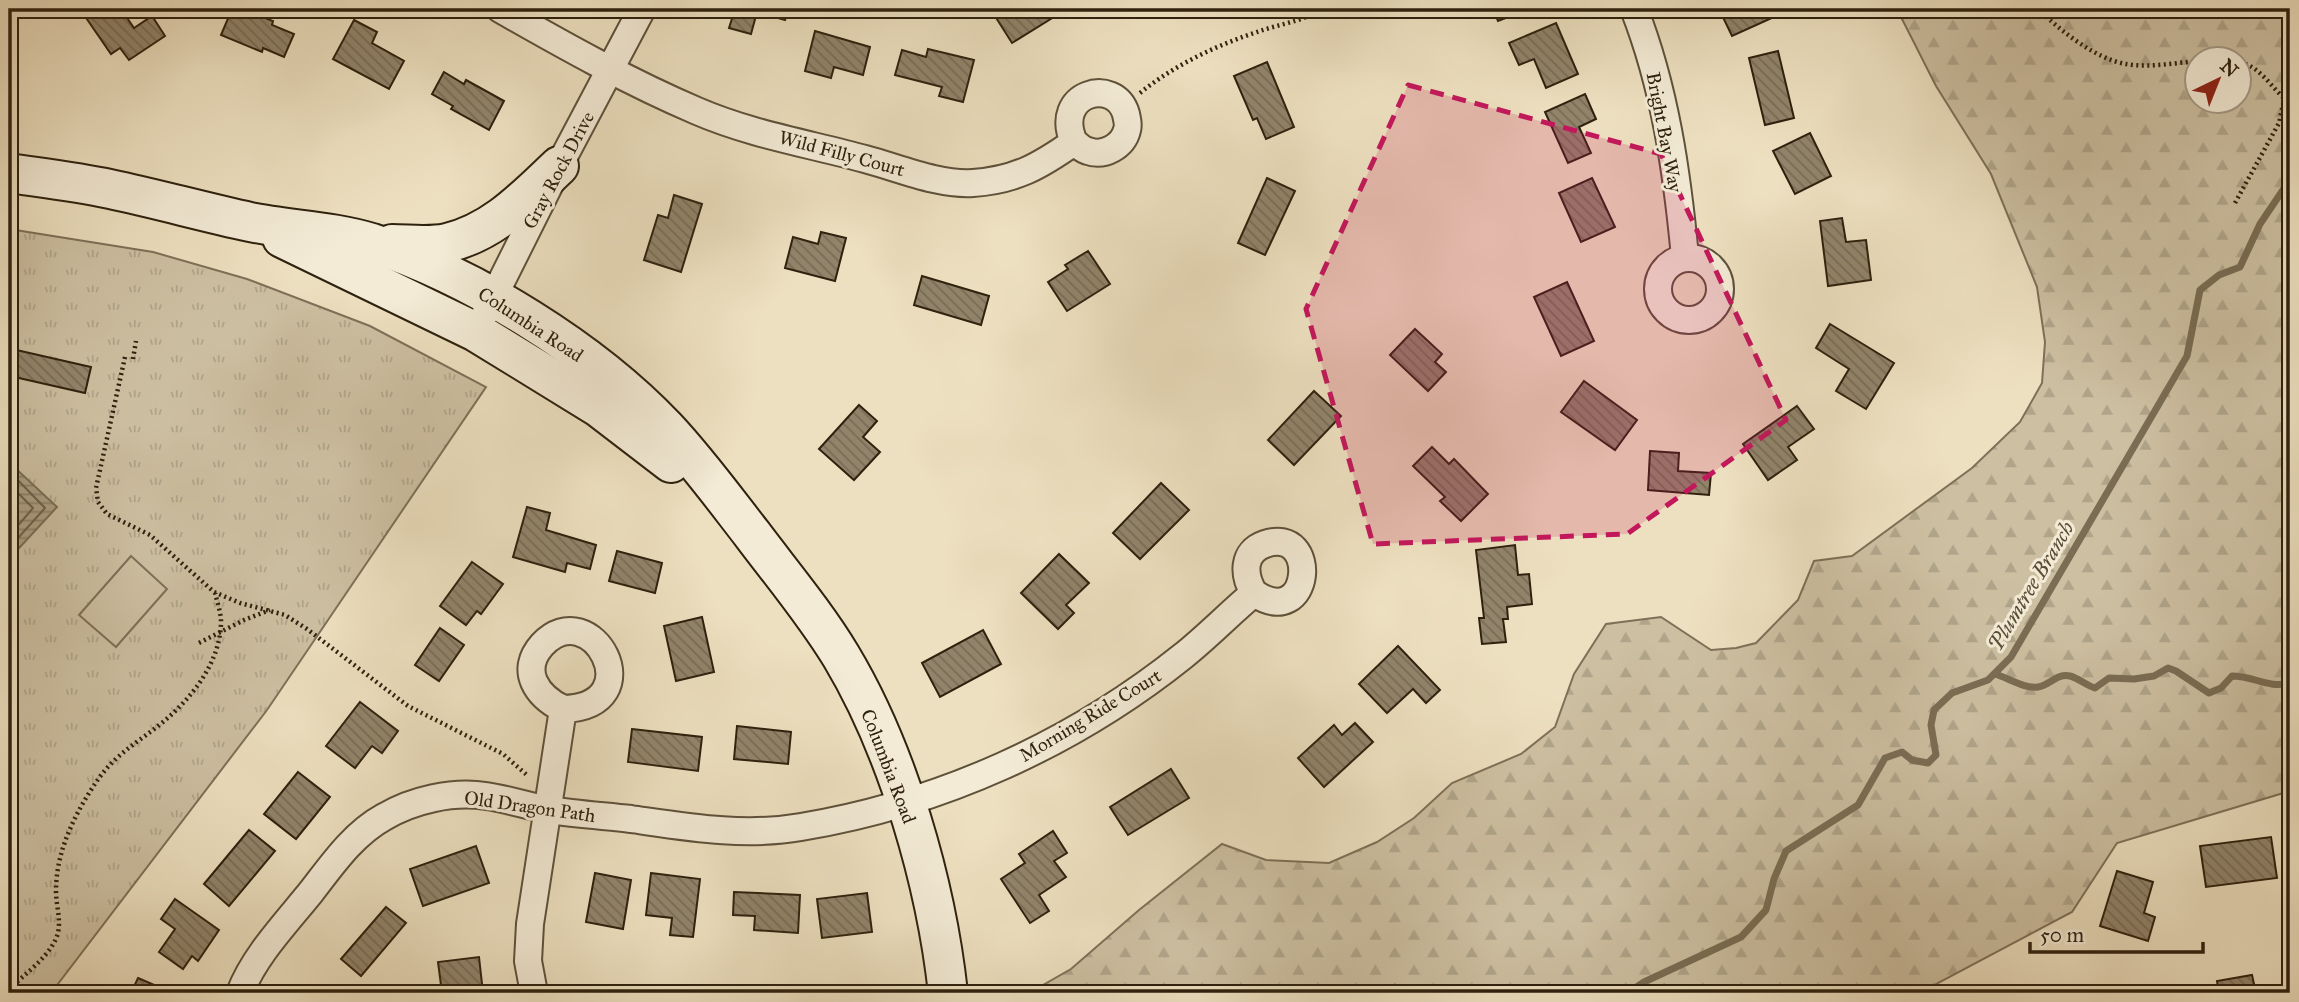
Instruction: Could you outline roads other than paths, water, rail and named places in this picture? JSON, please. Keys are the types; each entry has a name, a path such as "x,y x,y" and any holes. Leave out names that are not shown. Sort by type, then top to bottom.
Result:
{"street":[{"name":"Wild Filly Court","path":"499,9 611,69 710,116 935,178 970,183 1023,174 1074,142"},
{"name":"Gray Rock Drive","path":"476,332 642,9"},
{"name":"Bright Bay Way","path":"1634,9 1659,89 1672,149 1685,257"},
{"path":"1102,93 1115,97 1124,107 1128,124 1126,135 1118,146 1105,153 1088,152 1074,142 1069,130 1069,115 1076,102 1088,94 1102,93"},
{"path":"370,243 445,244 469,236 505,217 559,166"},
{"name":"Columbia Road","path":"9,173 106,188 253,222 307,229 370,243 493,297 563,342 617,383 664,426 807,605 841,656 870,712 906,804 926,876 948,993"},
{"name":"Columbia Road","path":"253,222 312,254 476,332 598,407 695,482 747,528"},
{"name":"Morning Ride Court","path":"906,804 1002,767 1110,707 1185,655 1254,593"},
{"path":"534,993 528,961 530,924 563,709"},
{"name":"Old Dragon Path","path":"240,993 264,953 356,837 383,817 415,803 447,795 483,796 549,810 711,830 754,831 797,828 906,804"}],"water":[{"path":"9,455 17,463 14,467 57,507 9,559"}],"waterway":[{"name":"Plumtree Branch","path":"1628,993 1644,982 1741,937 1766,910 1774,879 1786,851 1858,805 1885,758 1902,752 1912,760 1928,763 1936,755 1931,725 1934,710 1952,693 1988,680 2011,657 2187,356 2200,290 2219,275 2240,267 2260,224 2287,184 2290,162"},
{"path":"1995,674 2033,687 2042,686 2061,676 2070,676 2095,688 2109,678 2134,679 2154,676 2168,668 2209,693 2221,688 2232,676 2275,684 2290,683"}]}
